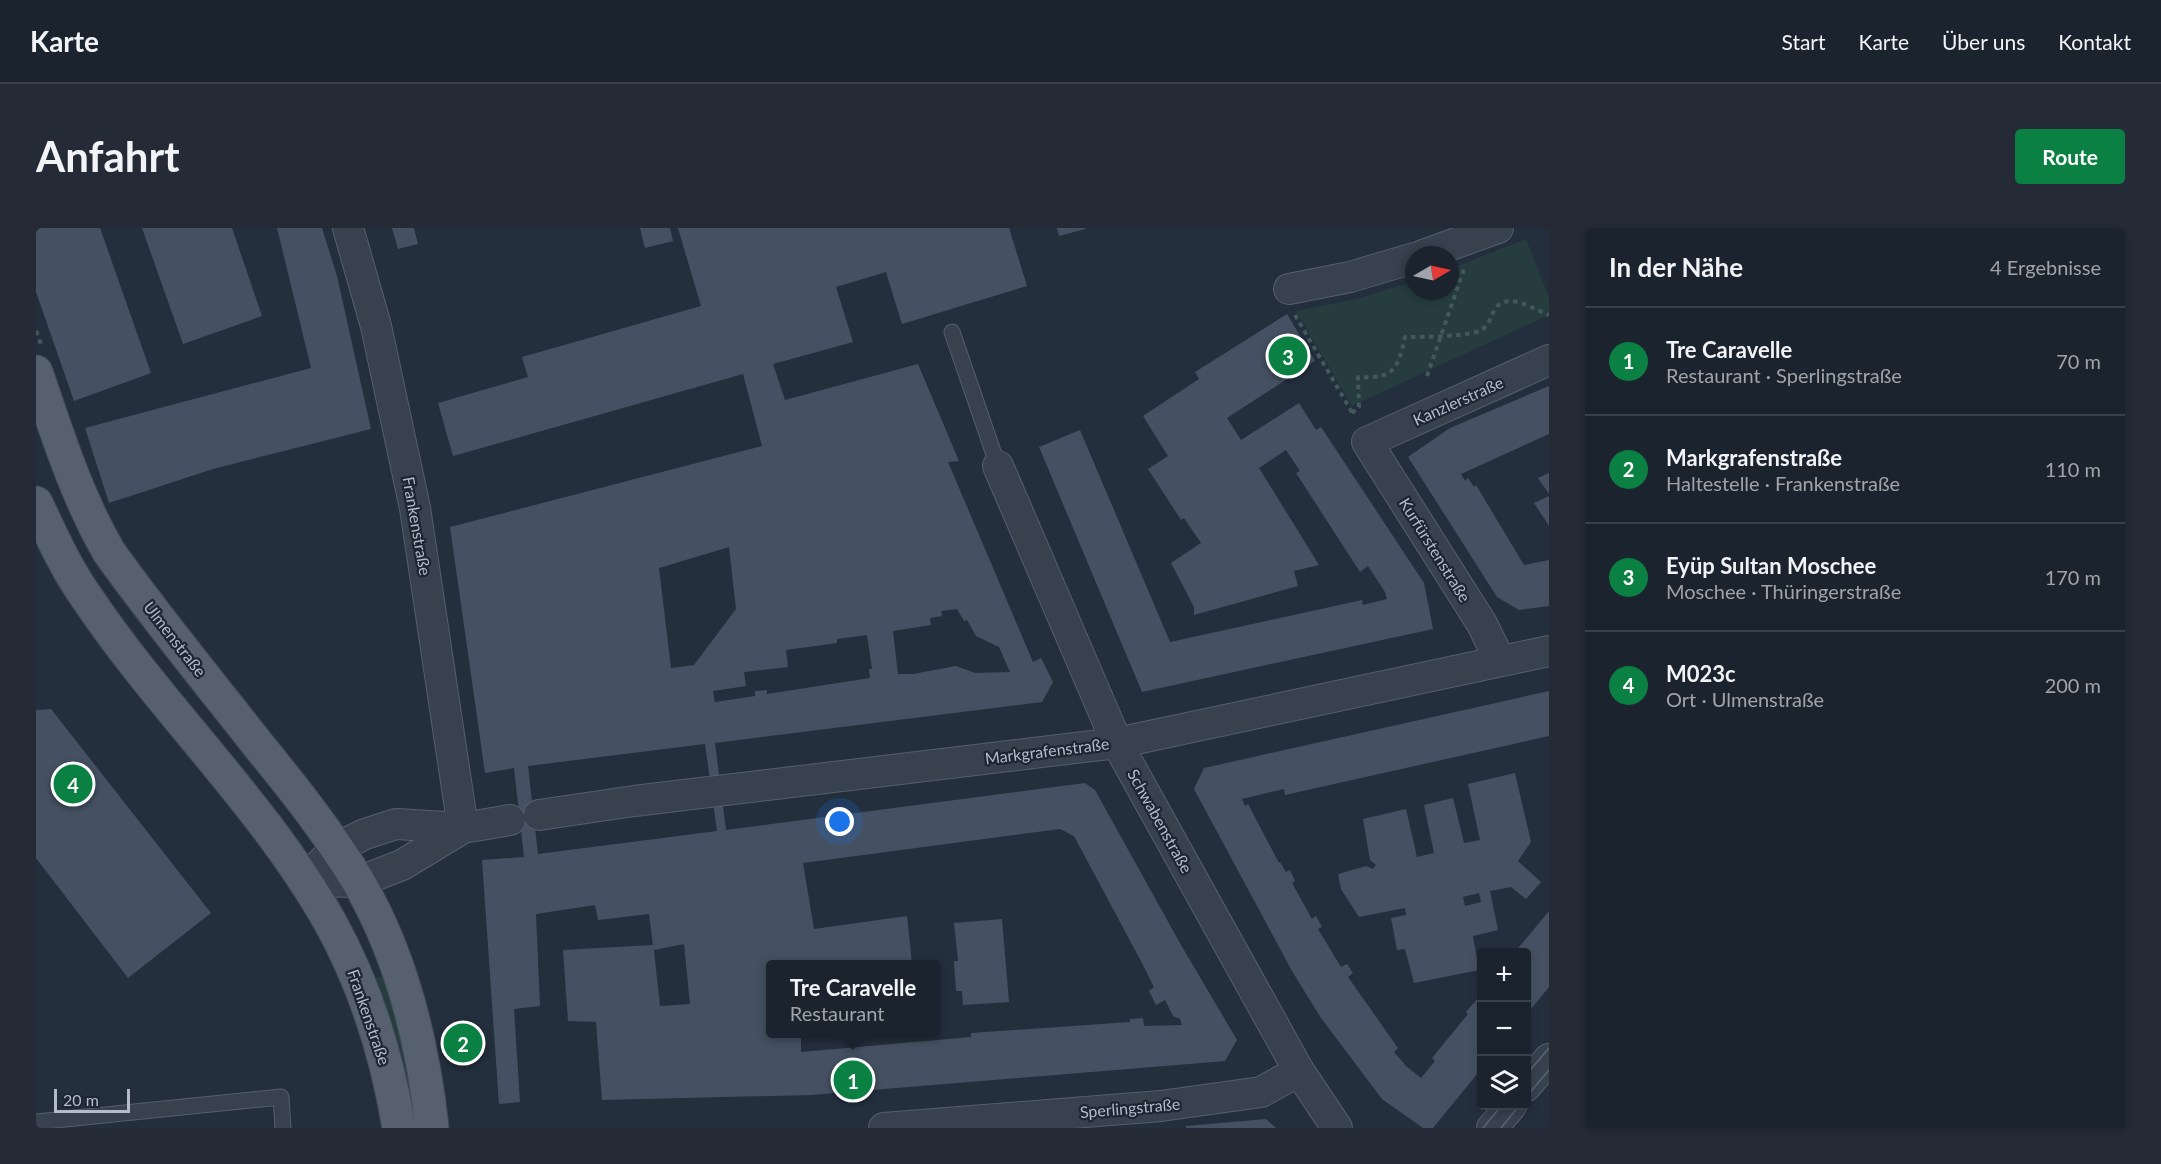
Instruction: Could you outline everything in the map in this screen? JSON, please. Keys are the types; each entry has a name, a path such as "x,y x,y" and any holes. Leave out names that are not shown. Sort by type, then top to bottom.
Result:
{"main road":[{"name":"Ulmenstraße","path":"36,372 69,467 92,522 108,552 309,808 358,882"},
{"path":"36,503 83,594 262,822 304,881"},
{"name":"Frankenstraße","path":"304,881 336,935 369,1006 387,1068 399,1128"},
{"path":"358,882 381,928 406,995 423,1065 432,1128"}],"street":[{"name":"Frankenstraße","path":"348,228 376,327 415,508 463,828"},
{"path":"1449,246 1487,233"},
{"path":"1289,289 1350,277 1405,261"},
{"name":"Kanzlerstraße","path":"1367,442 1549,360"},
{"name":"Kurfürstenstraße","path":"1367,442 1482,624 1500,661"},
{"name":"Schwabenstraße","path":"998,466 1117,743 1299,1071 1337,1128"},
{"name":"Markgrafenstraße","path":"539,815 1117,743 1549,651"},
{"path":"304,881 336,848 365,834 396,824 463,828 510,820"},
{"path":"304,881 358,882 402,865 463,828"},
{"path":"1531,1081 1549,1059"},
{"name":"Sperlingstraße","path":"884,1128 1161,1106 1261,1092 1299,1071"},
{"path":"1492,1128 1508,1110"}],"lane":[{"path":"952,332 998,466"},
{"path":"36,1122 281,1097 284,1128"}],"path":[{"path":"1426,376 1439,336 1487,233"},
{"path":"1289,289 1289,305 1367,442"},
{"path":"1352,413 1359,407 1358,377 1377,378 1387,374 1397,364 1405,337 1439,336 1481,330 1488,323 1495,307 1504,302 1518,302 1549,315"}],"green space":[{"path":"1526,239 1549,297 1549,315 1352,406 1296,311 1361,298 1405,284 1405,300 1459,300 1459,265"},
{"path":"386,975 407,1063 418,1128 411,1128 372,979"}],"building":[{"path":"36,228 100,228 151,373 74,401 36,292"},
{"path":"142,228 232,228 262,316 183,344"},
{"path":"277,228 322,228 337,276 371,429 213,469 109,503 85,428 311,368"},
{"path":"392,228 414,228 418,244 398,249"},
{"path":"640,228 670,228 673,241 645,248"},
{"path":"678,228 1009,228 1027,286 902,324 886,272 836,287 853,342 773,364 785,400 918,364 959,461 948,462 1033,662 1041,658 1053,682 1042,702 715,743 726,830 1085,783 1095,790 1237,1040 1225,1061 811,1095 602,1100 596,1022 568,1021 563,950 653,945 649,914 598,920 595,905 536,914 540,1006 514,1009 520,1102 499,1104 482,860 524,857 514,768 485,773 450,527 762,446 743,374 453,456 438,403 528,377 522,357 701,306","holes":["729,547 736,609 694,665 671,668 659,568","957,609 964,621 967,620 976,636 999,647 1010,672 975,673 956,666 913,674 898,674 893,631 931,625 930,618 942,616 941,611","867,635 872,669 869,669 870,678 767,694 767,690 755,691 755,696 715,702 713,691 746,686 744,672 788,667 786,650 837,643 837,639","705,744 717,831 538,854 528,766","1060,829 1074,836 1154,987 1149,991 1156,1005 1165,1000 1173,1016 1180,1019 1182,1025 1144,1026 1143,1018 1130,1019 1130,1022 971,1033 971,1037 801,1052 801,1038 766,1038 766,960 912,960 907,916 814,929 803,863","684,944 690,1004 660,1006 654,950"]},
{"path":"1057,228 1085,228 1085,229 1059,236"},
{"path":"1287,314 1315,361 1227,418 1241,440 1299,403 1316,430 1321,427 1424,583 1433,629 1142,692 1039,447 1080,430 1170,642 1362,600 1363,605 1387,599 1368,566 1360,572 1296,473 1300,471 1286,450 1259,468 1319,565 1294,571 1298,586 1194,615 1194,607 1171,563 1201,543 1184,518 1181,520 1148,469 1168,456 1143,416 1199,379 1195,372"},
{"path":"1549,386 1549,434 1461,474 1465,481 1468,478 1474,487 1476,485 1524,565 1549,560 1549,606 1519,610 1497,597 1408,457 1450,428"},
{"path":"1549,473 1549,494 1538,478"},
{"path":"1549,496 1549,526 1534,503"},
{"path":"1549,691 1549,736 1285,795 1284,789 1242,799 1245,806 1248,804 1279,863 1286,872 1290,870 1295,881 1292,883 1312,919 1316,916 1322,927 1318,929 1341,967 1347,964 1353,973 1348,977 1398,1048 1394,1052 1407,1067 1421,1078 1435,1061 1432,1058 1468,1014 1466,1012 1477,999 1477,1074 1433,1128 1423,1128 1382,1099 1321,1018 1292,971 1194,789 1204,768"},
{"path":"51,709 211,913 128,978 36,858 36,710"},
{"path":"1515,773 1531,842 1518,861 1541,882 1526,899 1511,887 1490,891 1498,930 1473,936 1477,970 1414,983 1405,949 1397,950 1391,918 1406,915 1405,908 1359,917 1341,889 1338,874 1366,866 1373,869 1376,865 1370,860 1363,819 1406,809 1417,857 1434,853 1424,805 1453,798 1464,843 1480,840 1468,784","holes":["1479,893 1481,902 1465,906 1463,897"]},
{"path":"1549,911 1549,987 1531,1009 1531,948 1518,948"},
{"path":"1002,919 1009,1002 963,1005 962,991 956,991 954,961 958,961 954,923"},
{"path":"1266,1119 1276,1128 1186,1128 1186,1126"}],"tram line":[{"path":"1531,1069 1549,1048"},
{"path":"1531,1091 1549,1070"},
{"path":"1483,1128 1498,1110"},
{"path":"1501,1128 1516,1110"}],"place":[{"name":"Eyüp Sultan Moschee","path":"1288,356"},
{"name":"M023c","path":"73,784"},
{"name":"Markgrafenstraße","path":"463,1043"},
{"name":"Tre Caravelle","path":"853,1080"}]}
